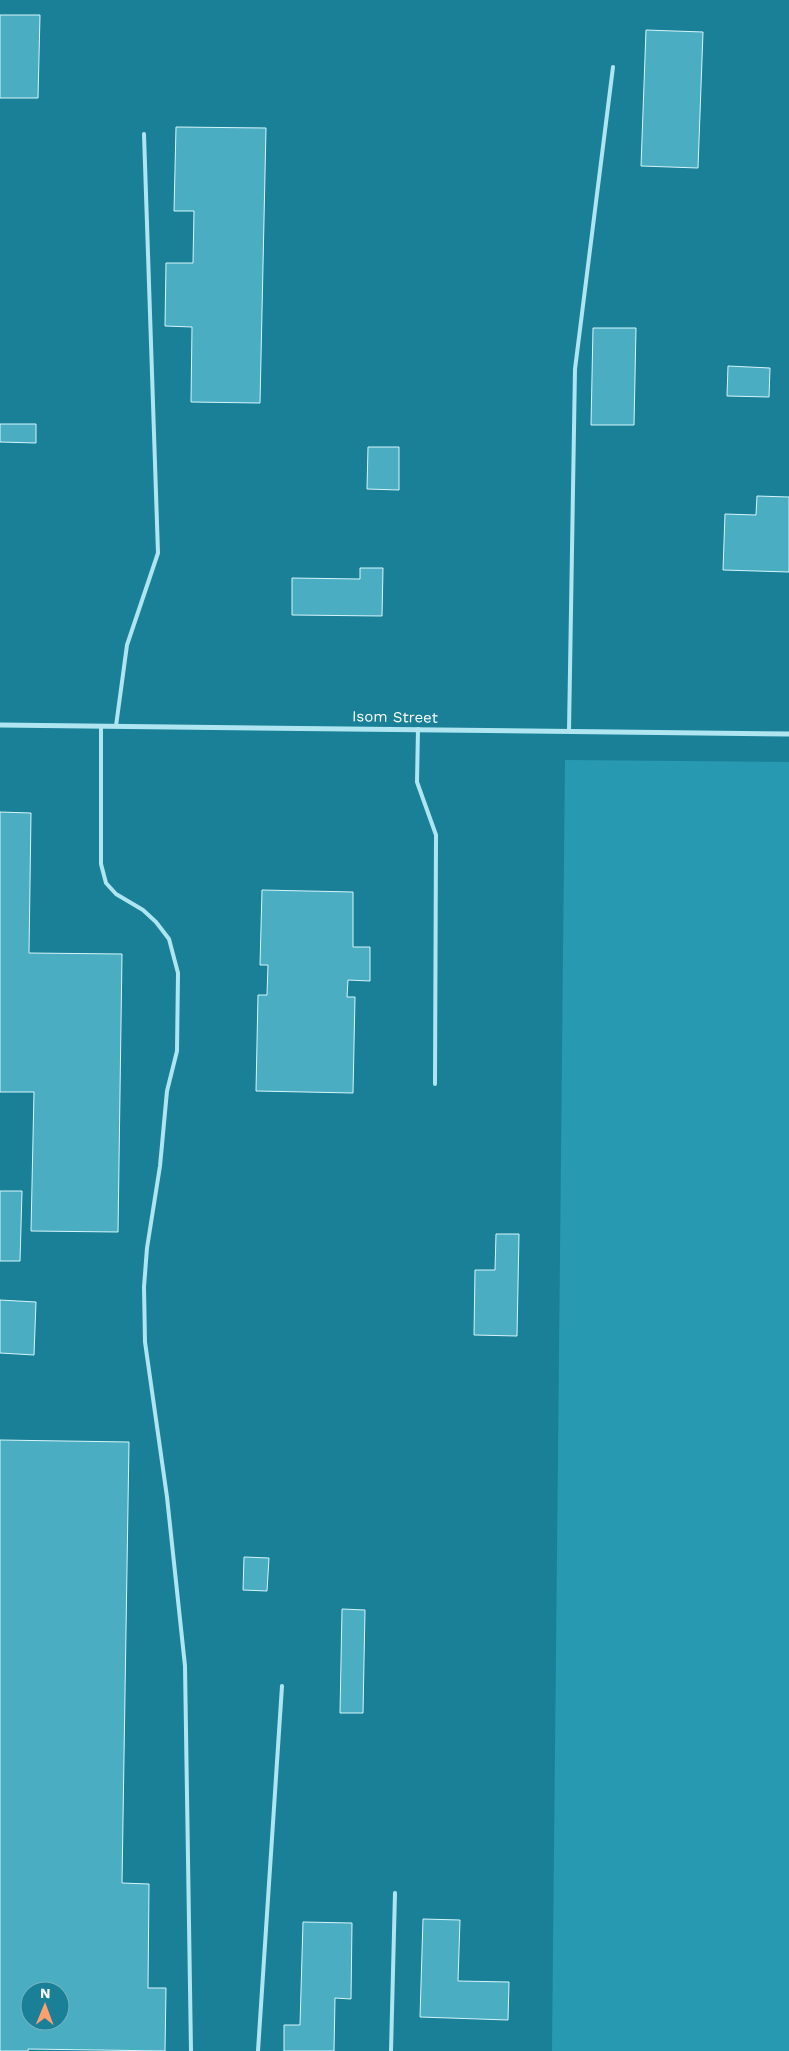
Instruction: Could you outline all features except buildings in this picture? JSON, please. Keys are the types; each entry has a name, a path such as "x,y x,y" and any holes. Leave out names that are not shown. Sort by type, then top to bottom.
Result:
{"street":[{"name":"Isom Street","path":"0,725 789,734"}],"lane":[{"path":"569,731 575,369 613,67"},
{"path":"116,726 127,645 158,553 144,134"},
{"path":"101,726 101,864 106,883 116,894 143,910 156,922 168,939 178,973 177,1051 167,1092 160,1166 147,1248 144,1288 146,1342 167,1497 185,1666 191,2051"},
{"path":"418,729 417,782 436,835 435,1084"},
{"path":"258,2051 282,1686"},
{"path":"391,2051 395,1894"}],"shaded area":[{"path":"565,760 789,762 789,2051 552,2051"}]}
